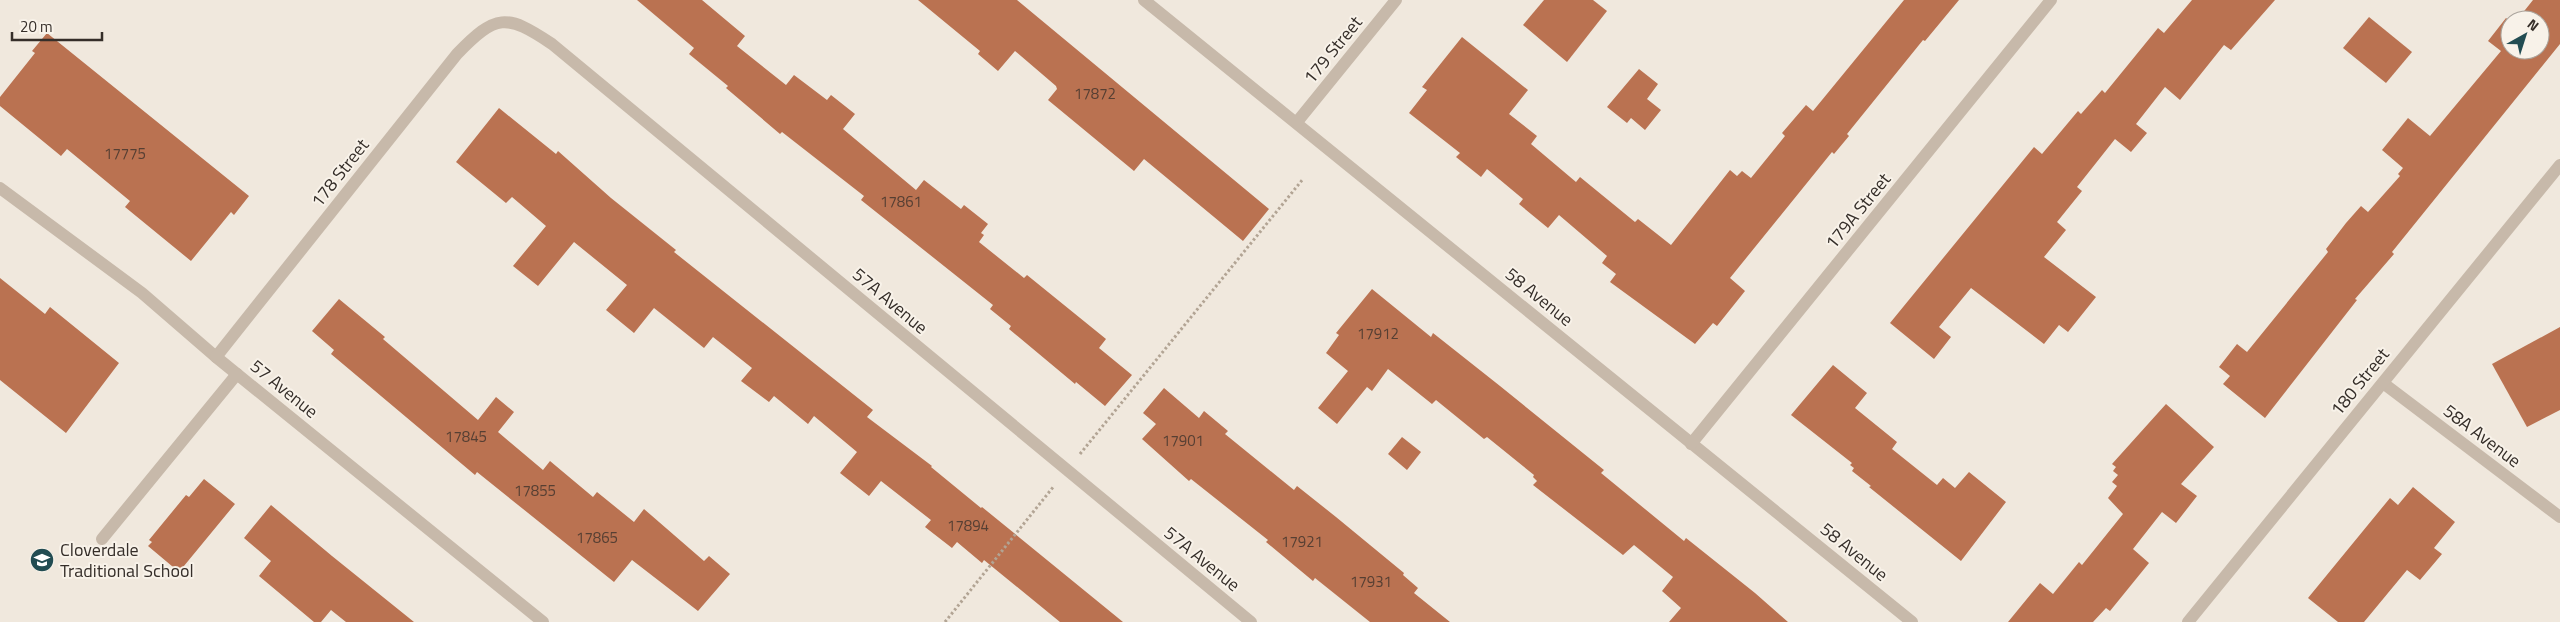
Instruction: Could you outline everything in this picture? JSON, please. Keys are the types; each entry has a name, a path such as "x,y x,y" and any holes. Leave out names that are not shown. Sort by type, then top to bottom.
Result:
{"street":[{"name":"58 Avenue","path":"1144,0 1912,622"},
{"name":"179 Street","path":"1297,122 1396,0"},
{"name":"179A Street","path":"1691,444 2051,0"},
{"name":"178 Street","path":"216,357 457,54 474,37 500,21"},
{"name":"57A Avenue","path":"500,21 514,22 528,27 552,44 1251,622"},
{"name":"180 Street","path":"2188,622 2560,165"},
{"name":"57 Avenue","path":"0,188 142,293 216,357 543,622"},
{"path":"102,538 237,374"},
{"name":"58A Avenue","path":"2383,383 2560,517"}],"path":[{"path":"1076,459 1303,179"},
{"path":"945,622 1055,486"}],"building":[{"path":"637,0 702,0 745,36 737,46 786,85 794,75 827,100 831,95 855,114 843,129 916,190 924,180 961,209 964,205 988,224 981,233 984,235 979,242 1024,278 1027,275 1106,339 1099,348 1132,375 1105,406 1076,382 1075,384 1009,329 1011,326 990,309 993,305 861,200 864,196 782,132 780,134 726,88 728,86 689,54 694,48"},
{"path":"918,0 1017,0 1269,209 1243,241 1144,159 1134,171 1048,100 1057,89 1056,86 1015,51 998,71 978,54 980,51"},
{"path":"1544,0 1593,0 1607,11 1567,62 1523,25"},
{"path":"1904,0 1959,0 1925,41 1923,40 1847,134 1849,136 1834,154 1832,152 1730,278 1745,291 1717,326 1713,323 1695,344 1610,282 1616,274 1602,263 1607,256 1559,215 1548,228 1519,204 1523,199 1487,169 1481,177 1456,157 1460,153 1409,113 1427,90 1422,87 1462,37 1528,90 1509,114 1537,136 1531,144 1576,182 1580,177 1635,222 1638,219 1671,245 1730,170 1737,176 1742,171 1751,178 1785,136 1782,133 1806,105 1813,111"},
{"path":"2192,0 2275,0 2231,50 2224,45 2180,100 2165,87 2136,124 2147,133 2131,152 2115,139 2077,187 2082,191 2057,222 2066,230 2044,257 2096,297 2068,332 2059,325 2044,344 1971,288 1939,327 1951,337 1934,359 1890,323 2034,147 2042,154 2078,111 2081,114 2102,90 2105,93 2158,28 2164,33"},
{"path":"2533,0 2560,0 2560,44 2550,56 2550,10 2525,10"},
{"path":"2369,17 2412,52 2386,83 2343,48"},
{"path":"2500,26 2500,50 2488,41"},
{"path":"47,33 249,196 234,215 231,212 191,261 125,207 130,201 67,149 61,156 0,106 0,97 35,53 32,51"},
{"path":"2500,52 2500,60 2547,60 2392,252 2394,254 2355,299 2357,300 2265,418 2223,384 2230,376 2219,367 2237,344 2247,352 2328,252 2326,249 2346,223 2361,206 2368,212 2400,176 2398,174 2403,168 2382,150 2408,118 2430,136"},
{"path":"1639,69 1658,84 1647,99 1661,110 1645,130 1631,118 1627,123 1607,107"},
{"path":"499,108 556,154 558,151 611,198 676,250 674,252 873,410 867,417 932,466 981,508 1123,622 1060,622 984,560 982,563 957,542 952,548 925,527 931,520 881,481 869,496 840,473 857,452 814,416 808,424 774,396 769,402 741,381 752,368 713,337 704,348 654,308 634,333 606,310 627,285 574,242 538,286 513,266 546,226 512,197 506,203 456,162"},
{"path":"0,278 45,314 50,307 119,363 66,433 0,380"},
{"path":"1372,289 1431,337 1433,333 1500,386 1604,470 1601,473 1684,541 1686,538 1788,622 1669,622 1681,608 1662,591 1673,577 1634,545 1623,555 1533,485 1537,481 1533,477 1534,475 1487,437 1484,439 1436,400 1432,404 1388,369 1372,391 1367,387 1337,424 1318,408 1348,371 1326,353 1339,335 1336,333"},
{"path":"339,299 385,337 383,339 478,420 496,397 514,412 498,432 543,470 550,461 593,497 597,492 634,522 644,509 704,561 709,556 730,574 698,611 632,560 614,582 477,472 475,475 331,354 334,350 312,331"},
{"path":"2560,327 2560,410 2527,427 2492,364"},
{"path":"1833,365 1867,393 1855,408 1897,442 1892,449 1937,485 1943,478 1955,488 1969,472 2006,502 1961,561 1869,487 1871,486 1852,471 1854,468 1850,465 1852,463 1791,415"},
{"path":"1164,388 1199,418 1204,411 1228,431 1225,434 1294,490 1297,486 1336,517 1404,573 1403,575 1418,588 1414,593 1450,622 1370,622 1315,578 1313,581 1266,542 1268,540 1191,479 1189,481 1142,439 1156,424 1143,413"},
{"path":"2166,404 2214,447 2181,484 2197,496 2176,523 2162,512 2133,549 2149,563 2110,611 2106,608 2093,622 2008,622 2040,583 2053,594 2079,562 2082,565 2123,514 2108,498 2117,486 2112,482 2118,475 2113,471 2116,467 2112,464"},
{"path":"1402,437 1421,452 1407,470 1388,454"},
{"path":"204,479 235,504 179,572 148,546 152,542 149,540 186,495 189,497"},
{"path":"2413,487 2455,522 2434,548 2442,554 2420,580 2407,570 2364,622 2338,622 2308,598 2390,498 2398,505"},
{"path":"271,505 414,622 346,622 331,610 321,622 314,622 259,576 271,561 244,538"}],"place":[{"name":"Cloverdale Traditional School","path":"42,560"}]}
